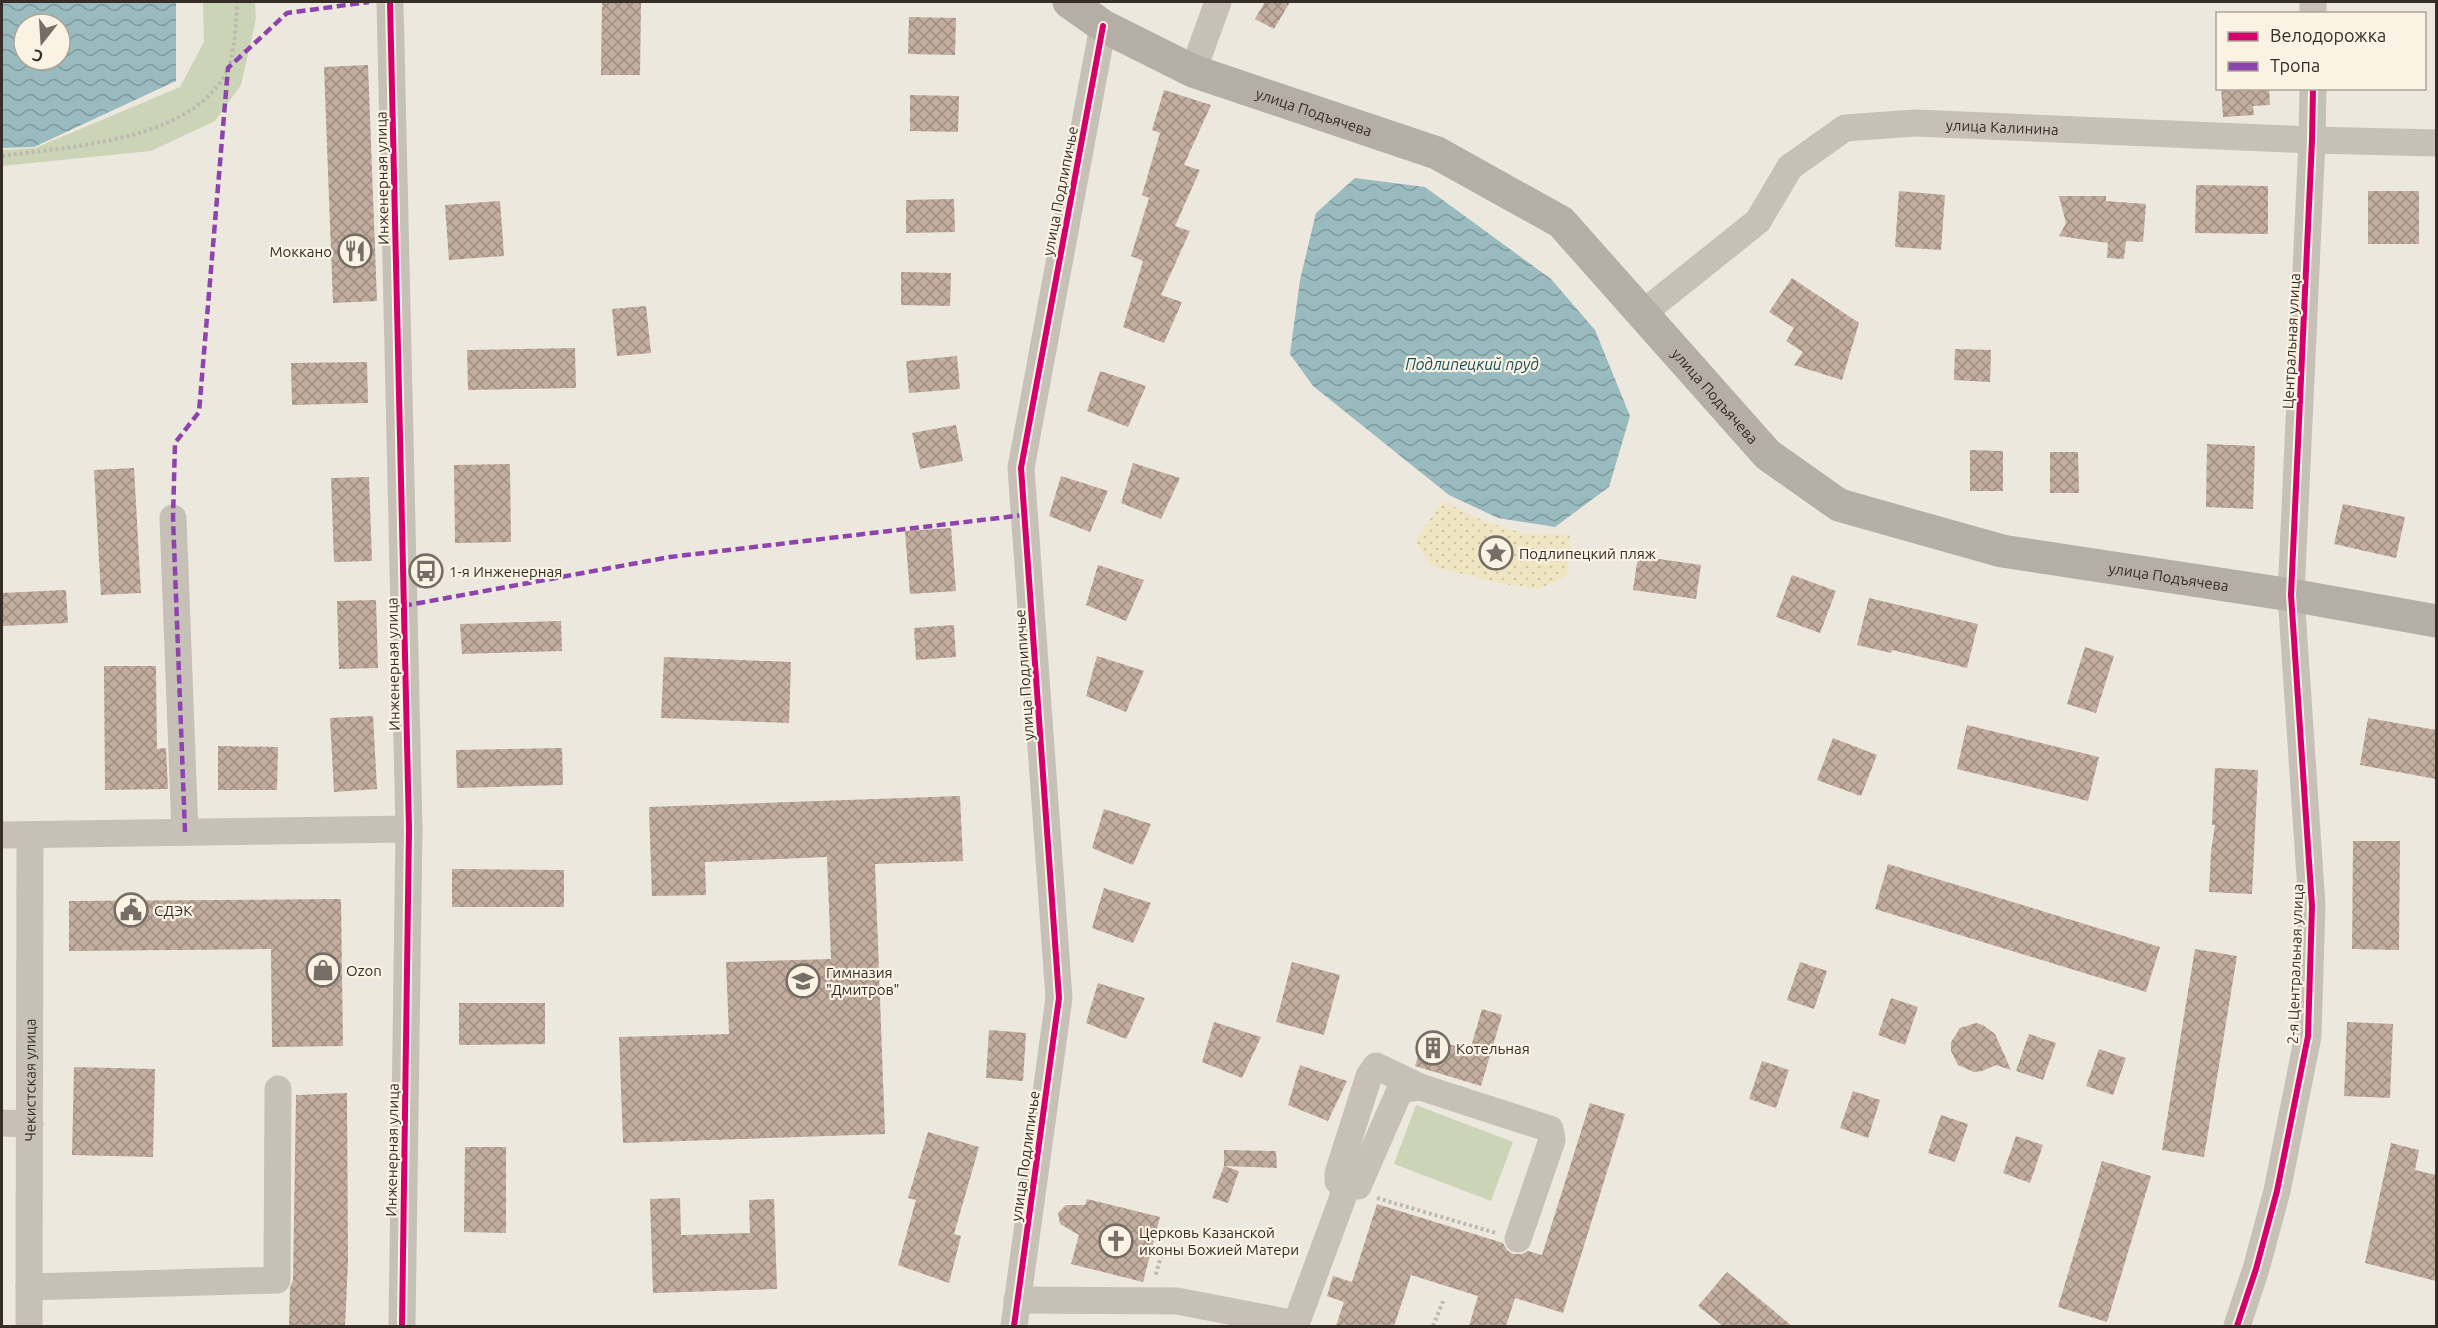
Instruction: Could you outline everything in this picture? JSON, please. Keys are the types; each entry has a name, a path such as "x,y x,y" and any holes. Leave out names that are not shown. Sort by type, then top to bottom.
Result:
{"main road":[{"name":"улица Подъячева","path":"1069,2 1103,26 1193,71 1437,153 1561,222 1768,454 1839,506 2002,551 2291,595 2436,621"}],"street":[{"name":"Инженерная улица","path":"390,2 409,829 402,1326"},
{"path":"1193,71 1218,2"},
{"name":"улица Подлипичье","path":"1014,1326 1059,998 1021,468 1103,26"},
{"name":"Центральная улица","path":"2291,595 2313,140 2313,90"},
{"name":"улица Калинина","path":"1643,313 1758,220 1790,167 1845,128 1915,123 2436,143"},
{"path":"173,518 185,832"},
{"name":"2-я Центральная улица","path":"2237,1326 2256,1269 2277,1191 2308,1036 2312,906 2291,595"},
{"path":"2,835 409,829"},
{"name":"Чекистская улица","path":"29,1326 30,835"},
{"path":"1017,1300 1183,1301 1296,1324 1345,1190 1358,1186 1400,1090 1420,1087 1551,1129 1552,1140 1518,1239"},
{"path":"29,1287 277,1280 278,1089"},
{"path":"2,1123 30,1124"}],"path":[{"path":"2,156 88,144 132,134 181,116 210,95 228,68 237,18 237,2"},
{"path":"1345,1190 1518,1239"},
{"path":"1148,1300 1162,1252 1152,1250"},
{"path":"1433,1326 1444,1299"}],"sand":[{"name":"Подлипецкий пляж","path":"1443,501 1484,521 1525,534 1570,534 1567,576 1538,589 1503,584 1431,566 1415,540"}],"green space":[{"path":"203,2 255,2 256,19 241,85 215,121 151,151 2,166 2,150 35,148 180,87 204,42"},
{"path":"1416,1105 1513,1142 1491,1201 1394,1164"}],"water":[{"path":"2,2 176,2 176,81 34,147 2,148"},
{"name":"Подлипецкий пруд","path":"1355,178 1425,187 1551,279 1595,330 1630,416 1609,487 1555,527 1498,518 1449,495 1313,386 1290,354 1300,280 1316,213"}],"building":[{"path":"602,2 641,2 640,75 601,75"},
{"path":"1265,2 1290,2 1274,29 1255,19"},
{"path":"909,17 956,18 955,55 908,54"},
{"path":"368,65 377,301 333,303 324,67"},
{"path":"1164,90 1211,105 1184,165 1200,170 1175,226 1190,231 1161,295 1182,302 1164,343 1123,327 1143,261 1131,256 1149,198 1142,195 1160,133 1152,130"},
{"path":"2221,90 2269,90 2270,105 2253,106 2254,115 2223,117"},
{"path":"910,95 959,96 958,132 910,131"},
{"path":"2196,185 2268,186 2268,234 2195,233"},
{"path":"1899,191 1945,195 1941,250 1895,247"},
{"path":"2368,191 2419,191 2419,244 2368,244"},
{"path":"2059,196 2106,196 2106,201 2146,204 2143,242 2126,241 2124,259 2107,258 2108,243 2059,236 2066,223"},
{"path":"954,199 955,232 906,233 906,200"},
{"path":"500,201 504,256 449,260 445,205"},
{"path":"901,272 951,273 950,306 901,305"},
{"path":"1792,278 1859,323 1842,380 1794,365 1803,352 1786,341 1794,328 1769,312"},
{"path":"646,306 651,353 617,356 612,309"},
{"path":"575,348 576,388 468,390 467,350"},
{"path":"1955,349 1991,350 1990,382 1954,380"},
{"path":"957,356 960,389 909,393 906,361"},
{"path":"367,362 368,403 292,405 291,363"},
{"path":"1100,371 1146,386 1128,427 1087,411"},
{"path":"956,425 963,461 920,469 912,433"},
{"path":"2207,444 2255,446 2253,509 2206,507"},
{"path":"1970,450 2003,451 2003,491 1970,491"},
{"path":"2050,452 2078,452 2079,493 2050,493"},
{"path":"1133,463 1180,478 1161,519 1121,503"},
{"path":"510,464 511,542 455,543 454,465"},
{"path":"134,468 141,593 101,595 94,470"},
{"path":"1061,476 1108,491 1090,532 1049,516"},
{"path":"369,477 372,561 334,562 331,478"},
{"path":"2343,504 2405,517 2396,558 2334,544"},
{"path":"951,528 956,591 910,594 905,531"},
{"path":"1638,556 1701,565 1696,599 1633,590"},
{"path":"1098,565 1144,580 1126,621 1086,605"},
{"path":"1792,575 1836,591 1820,633 1776,617"},
{"path":"66,590 68,623 2,626 2,593"},
{"path":"1869,598 1978,624 1967,668 1892,650 1891,653 1857,645"},
{"path":"376,600 378,668 339,669 337,601"},
{"path":"561,621 562,651 462,654 460,624"},
{"path":"954,625 956,657 916,660 914,628"},
{"path":"2085,647 2114,656 2096,713 2067,704"},
{"path":"1097,656 1144,671 1126,712 1086,696"},
{"path":"664,657 791,662 789,723 661,718"},
{"path":"104,666 156,666 157,749 166,748 168,789 105,790"},
{"path":"373,716 377,789 334,792 330,718"},
{"path":"2368,718 2436,730 2436,779 2360,765"},
{"path":"1967,725 2099,757 2088,801 1957,769"},
{"path":"1833,738 1877,755 1861,796 1817,780"},
{"path":"218,746 278,747 277,790 218,790"},
{"path":"562,748 563,785 457,788 456,750"},
{"path":"2215,768 2258,770 2252,894 2209,892 2215,825 2212,825"},
{"name":"Гимназия \"Дмитров\"","path":"960,796 963,861 875,864 885,1134 623,1143 619,1037 729,1034 726,962 831,959 827,857 705,862 706,895 652,896 649,807"},
{"path":"1104,809 1151,824 1133,865 1092,848"},
{"path":"2353,841 2400,841 2399,950 2352,949"},
{"path":"1888,864 2160,947 2146,992 1875,909"},
{"path":"452,869 564,870 564,907 452,907"},
{"path":"1104,888 1151,903 1133,943 1092,928"},
{"path":"341,899 343,1046 272,1047 271,949 69,951 69,901"},
{"path":"2195,949 2237,956 2204,1157 2162,1150"},
{"path":"1292,962 1340,975 1324,1035 1276,1022"},
{"path":"1800,962 1827,971 1814,1009 1787,1000"},
{"path":"1098,983 1145,998 1126,1039 1086,1023"},
{"path":"1891,998 1918,1007 1905,1045 1878,1035"},
{"path":"459,1003 545,1003 545,1044 459,1045"},
{"name":"Котельная","path":"1482,1009 1502,1015 1481,1086 1415,1066 1422,1043 1432,1045 1434,1040 1470,1050"},
{"path":"1214,1022 1261,1037 1242,1078 1202,1062"},
{"path":"2347,1022 2393,1024 2390,1098 2344,1096"},
{"path":"1976,1023 1995,1034 2011,1070 1996,1065 1974,1072 1958,1065 1951,1051 1951,1042 1960,1028"},
{"path":"989,1030 1026,1033 1023,1081 986,1078"},
{"path":"2029,1034 2056,1043 2043,1080 2016,1071"},
{"path":"2099,1049 2126,1058 2113,1095 2086,1086"},
{"path":"1762,1061 1789,1070 1776,1108 1749,1099"},
{"path":"1300,1065 1347,1081 1328,1121 1288,1105"},
{"path":"74,1067 155,1069 153,1157 72,1155"},
{"path":"1853,1091 1880,1100 1868,1138 1840,1128"},
{"path":"347,1093 348,1263 345,1326 289,1326 290,1288 293,1280 296,1095"},
{"path":"1590,1103 1625,1114 1563,1313 1515,1298 1506,1326 1469,1326 1478,1296 1411,1275 1394,1326 1336,1326 1344,1302 1327,1296 1333,1276 1352,1282 1377,1204 1503,1243 1513,1254 1528,1251 1542,1255"},
{"path":"1941,1115 1968,1124 1955,1162 1928,1153"},
{"path":"928,1132 979,1147 954,1234 961,1236 949,1283 898,1265 916,1200 908,1198"},
{"path":"2016,1136 2043,1145 2030,1183 2003,1173"},
{"path":"2391,1143 2419,1150 2415,1170 2436,1175 2436,1281 2365,1263"},
{"path":"465,1147 506,1147 506,1233 464,1232"},
{"path":"1224,1150 1276,1151 1277,1168 1224,1166"},
{"path":"2102,1161 2151,1176 2107,1322 2058,1307"},
{"path":"1224,1166 1239,1171 1228,1203 1212,1198"},
{"path":"680,1198 681,1235 750,1233 749,1200 774,1199 777,1289 653,1293 650,1199"},
{"name":"Церковь Казанской иконы Божией Матери","path":"1087,1199 1160,1217 1143,1282 1071,1264 1079,1235 1060,1224 1058,1213 1066,1205 1085,1205"},
{"path":"1727,1272 1792,1326 1723,1326 1698,1306"}],"marked path":[{"path":"185,832 173,518 175,443 199,412 228,68 287,13 369,2"},
{"path":"403,606 670,557 1024,515"}],"cycle path":[{"path":"390,2 409,829 402,1326"},
{"path":"1014,1326 1059,998 1021,468 1103,26"},
{"path":"2237,1326 2256,1269 2277,1191 2308,1036 2312,906 2291,595 2313,90"}],"place":[{"name":"Моккано","path":"355,251"},
{"name":"Подлипецкий пляж","path":"1496,553"},
{"name":"1-я Инженерная","path":"426,571"},
{"name":"СДЭК","path":"131,910"},
{"name":"Ozon","path":"323,970"},
{"name":"Гимназия \"Дмитров\"","path":"803,981"},
{"name":"Котельная","path":"1433,1048"},
{"name":"Церковь Казанской иконы Божией Матери","path":"1116,1241"}]}
